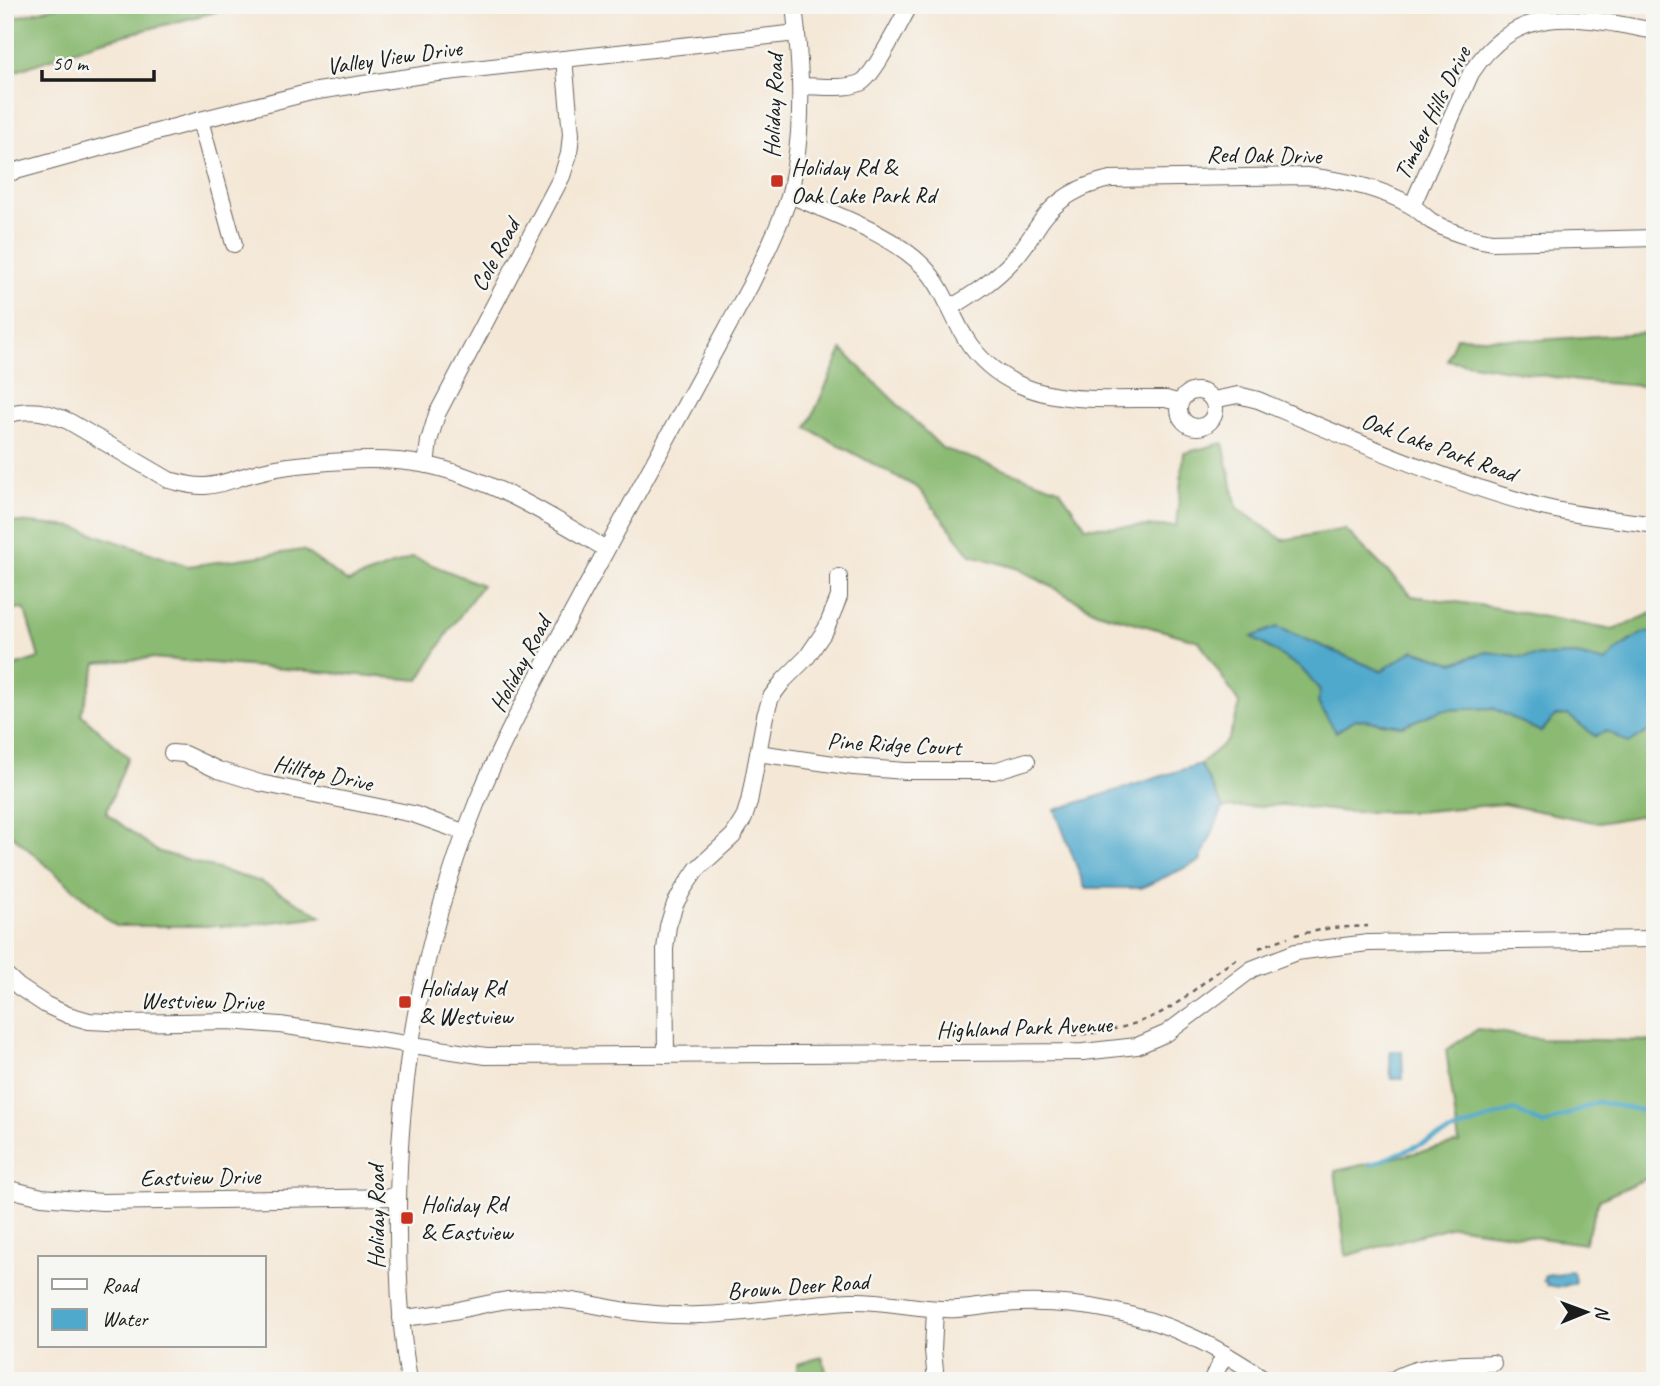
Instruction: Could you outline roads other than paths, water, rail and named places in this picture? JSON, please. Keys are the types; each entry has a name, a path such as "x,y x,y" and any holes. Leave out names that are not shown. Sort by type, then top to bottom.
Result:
{"street":[{"name":"Holiday Road","path":"410,1381 401,1318 397,1197 410,1044 433,935 478,800 523,704 750,286 790,195 799,142 801,86 794,5"},
{"path":"801,86 861,83 874,69 909,5"},
{"name":"Timber Hills Drive","path":"1412,206 1471,72 1496,40 1533,19 1553,16 1574,16 1655,31"},
{"name":"Valley View Drive","path":"5,174 311,92 429,74 797,33"},
{"name":"Cole Road","path":"426,465 429,441 438,414 562,176 572,134 564,59"},
{"path":"200,120 234,244"},
{"name":"Red Oak Drive","path":"950,308 997,277 1059,202 1073,192 1101,181 1124,178 1307,176 1368,188 1412,206 1430,220 1469,238 1492,242 1655,239"},
{"name":"Oak Lake Park Road","path":"790,195 889,239 908,253 937,283 964,336 987,364 1028,389 1050,396 1069,398 1166,400 1181,403 1185,395 1196,391 1208,394 1213,400 1238,395 1258,400 1418,467 1471,486 1541,507 1655,525"},
{"path":"1181,403 1182,418 1186,423 1197,427 1212,420 1216,409 1213,400"},
{"path":"5,415 19,411 54,414 169,480 185,484 223,484 278,467 346,460 426,465 466,476 503,492 607,549"},
{"path":"666,1055 665,950 668,926 675,904 697,869 733,836 744,818 771,697 807,657 826,629 839,597 839,577"},
{"name":"Hilltop Drive","path":"172,753 184,754 218,771 260,783 413,814 466,833"},
{"name":"Pine Ridge Court","path":"758,753 853,768 905,771 994,771 1027,761"},
{"name":"Highland Park Avenue","path":"410,1044 486,1056 1083,1052 1137,1045 1167,1033 1252,969 1296,952 1368,943 1655,939"},
{"name":"Westview Drive","path":"5,974 19,987 46,1004 68,1015 89,1021 228,1021 280,1025 410,1044"},
{"name":"Eastview Drive","path":"5,1188 41,1197 102,1202 397,1197"},
{"name":"Brown Deer Road","path":"401,1318 459,1310 514,1298 540,1298 658,1315 735,1314 851,1301 935,1310 1019,1303 1091,1307 1131,1315 1190,1336 1268,1381"},
{"path":"935,1310 933,1350 936,1381"},
{"path":"1211,1381 1225,1354"},
{"path":"1391,1381 1409,1371 1424,1368 1493,1363"}],"water":[{"path":"1277,627 1381,671 1414,650 1453,663 1487,652 1523,657 1576,655 1606,662 1618,649 1643,633 1655,630 1655,727 1629,743 1607,731 1595,736 1568,715 1555,716 1541,732 1493,708 1442,710 1402,726 1356,719 1336,732 1318,703 1320,690 1302,669 1252,637"},
{"path":"1200,764 1223,808 1200,861 1141,888 1085,888 1055,810"},
{"path":"1390,1051 1402,1051 1403,1079 1391,1079"},
{"path":"1573,1272 1574,1283 1558,1288 1547,1286 1543,1281 1549,1274 1558,1275"}],"waterway":[{"path":"1370,1165 1514,1110 1544,1125 1597,1102 1639,1110 1655,1106"}],"place":[{"name":"Holiday Rd & Oak Lake Park Rd","path":"777,181"},
{"name":"Holiday Rd & Westview","path":"405,1002"},
{"name":"Holiday Rd & Eastview","path":"407,1218"}]}
